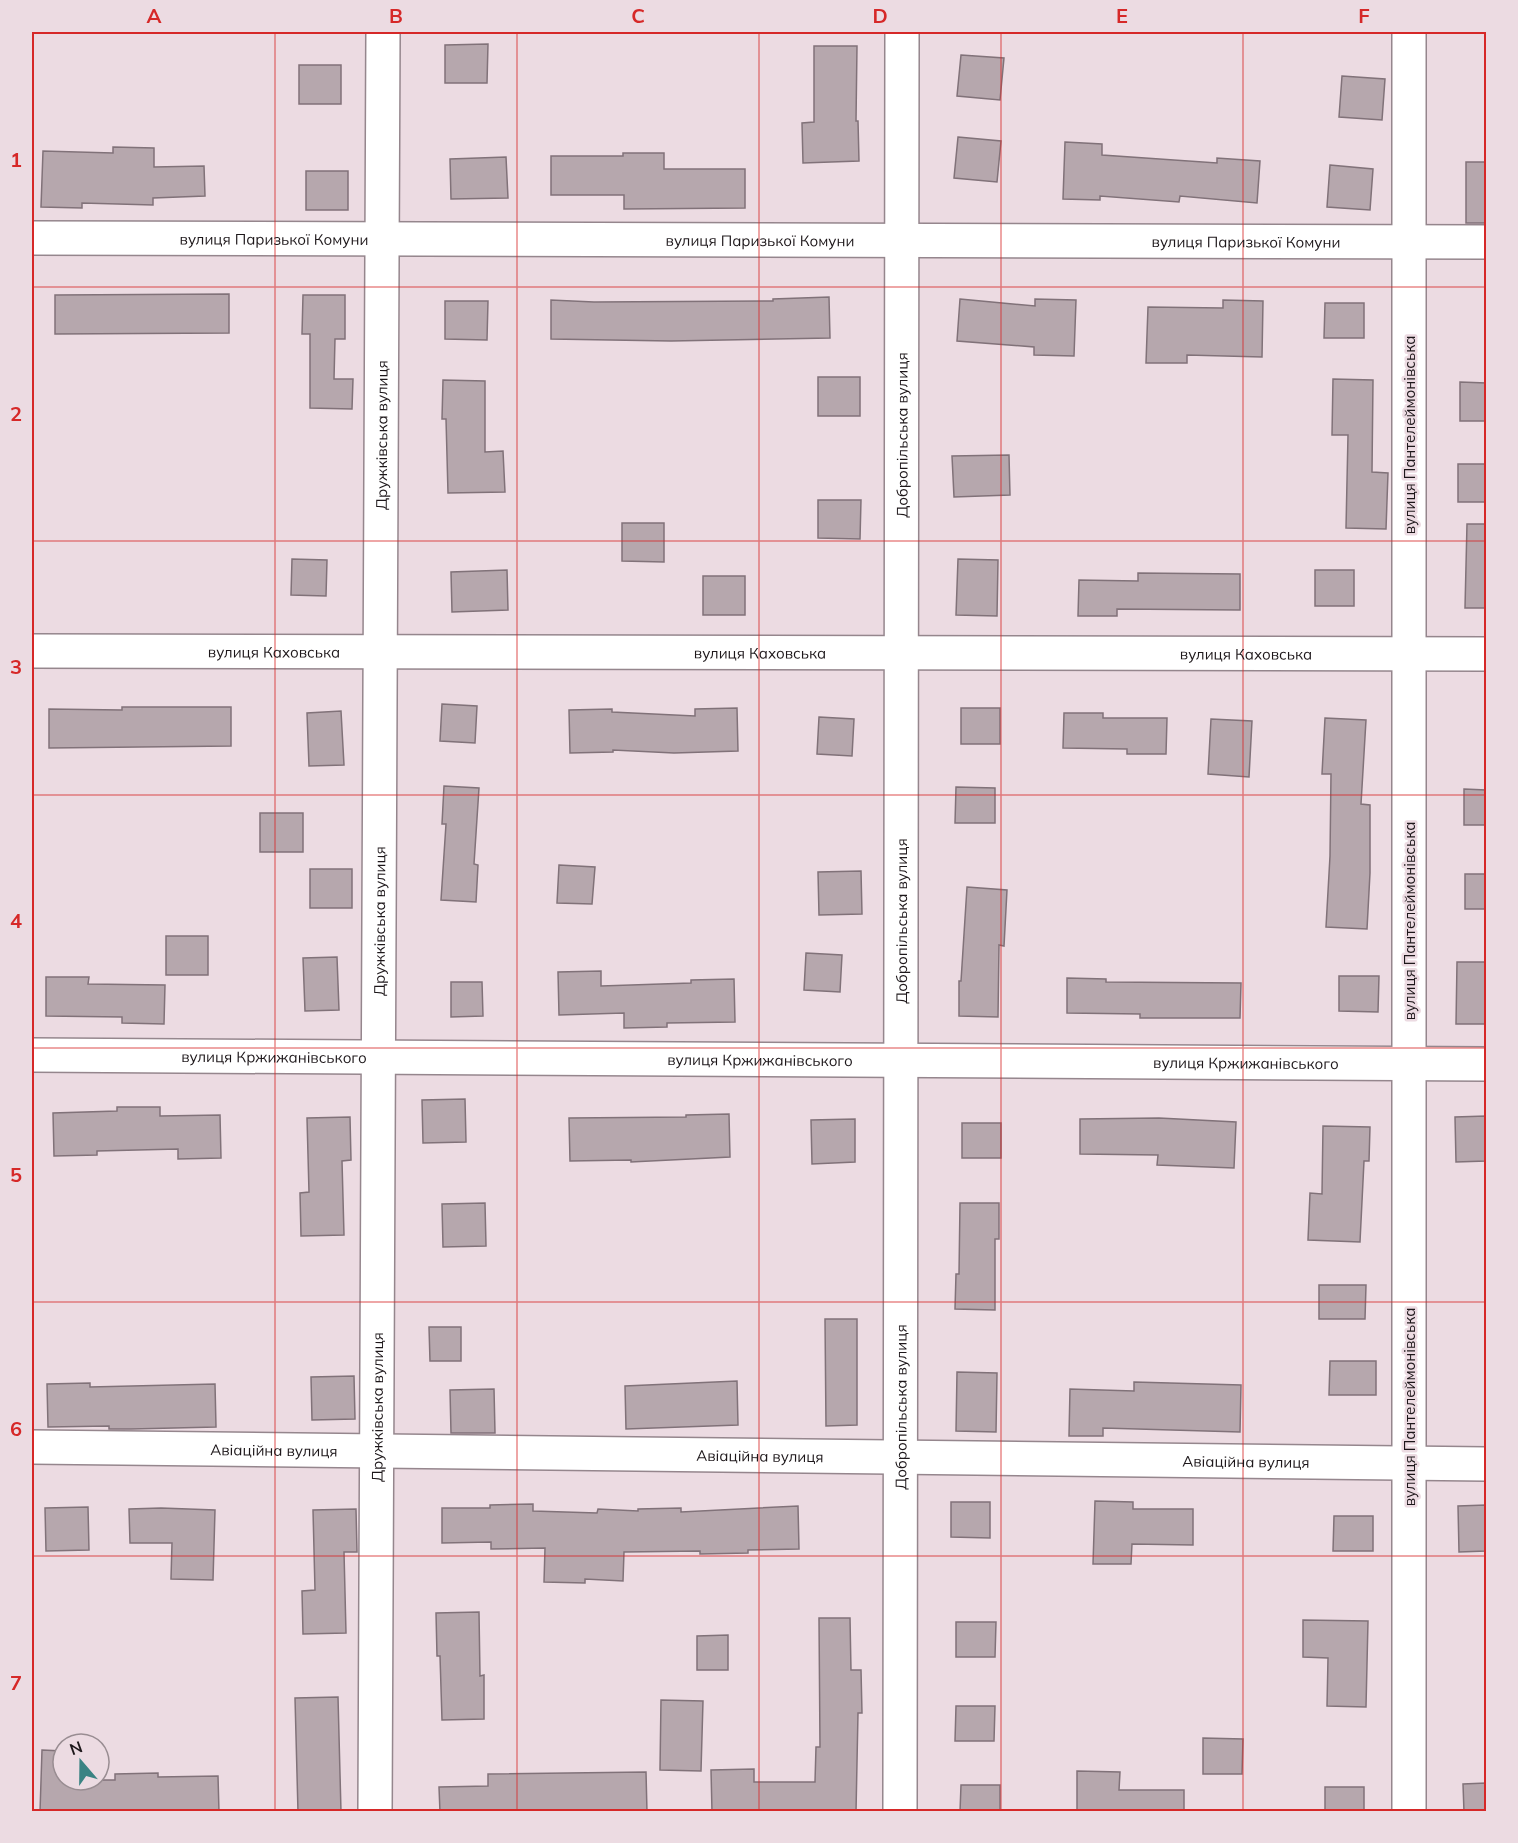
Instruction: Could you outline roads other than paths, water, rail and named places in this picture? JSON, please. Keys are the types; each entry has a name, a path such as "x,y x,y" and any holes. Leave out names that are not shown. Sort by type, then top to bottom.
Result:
{"street":[{"name":"Дружківська вулиця","path":"375,1812 383,32"},
{"name":"Добропільська вулиця","path":"900,1812 902,32"},
{"name":"вулиця Пантелеймонівська","path":"1409,32 1409,1812"},
{"name":"вулиця Паризької Комуни","path":"32,238 1486,242"},
{"name":"вулиця Каховська","path":"32,651 1486,654"},
{"name":"вулиця Кржижанівського","path":"32,1055 1486,1064"},
{"name":"Авіаційна вулиця","path":"32,1447 1486,1464"}]}
